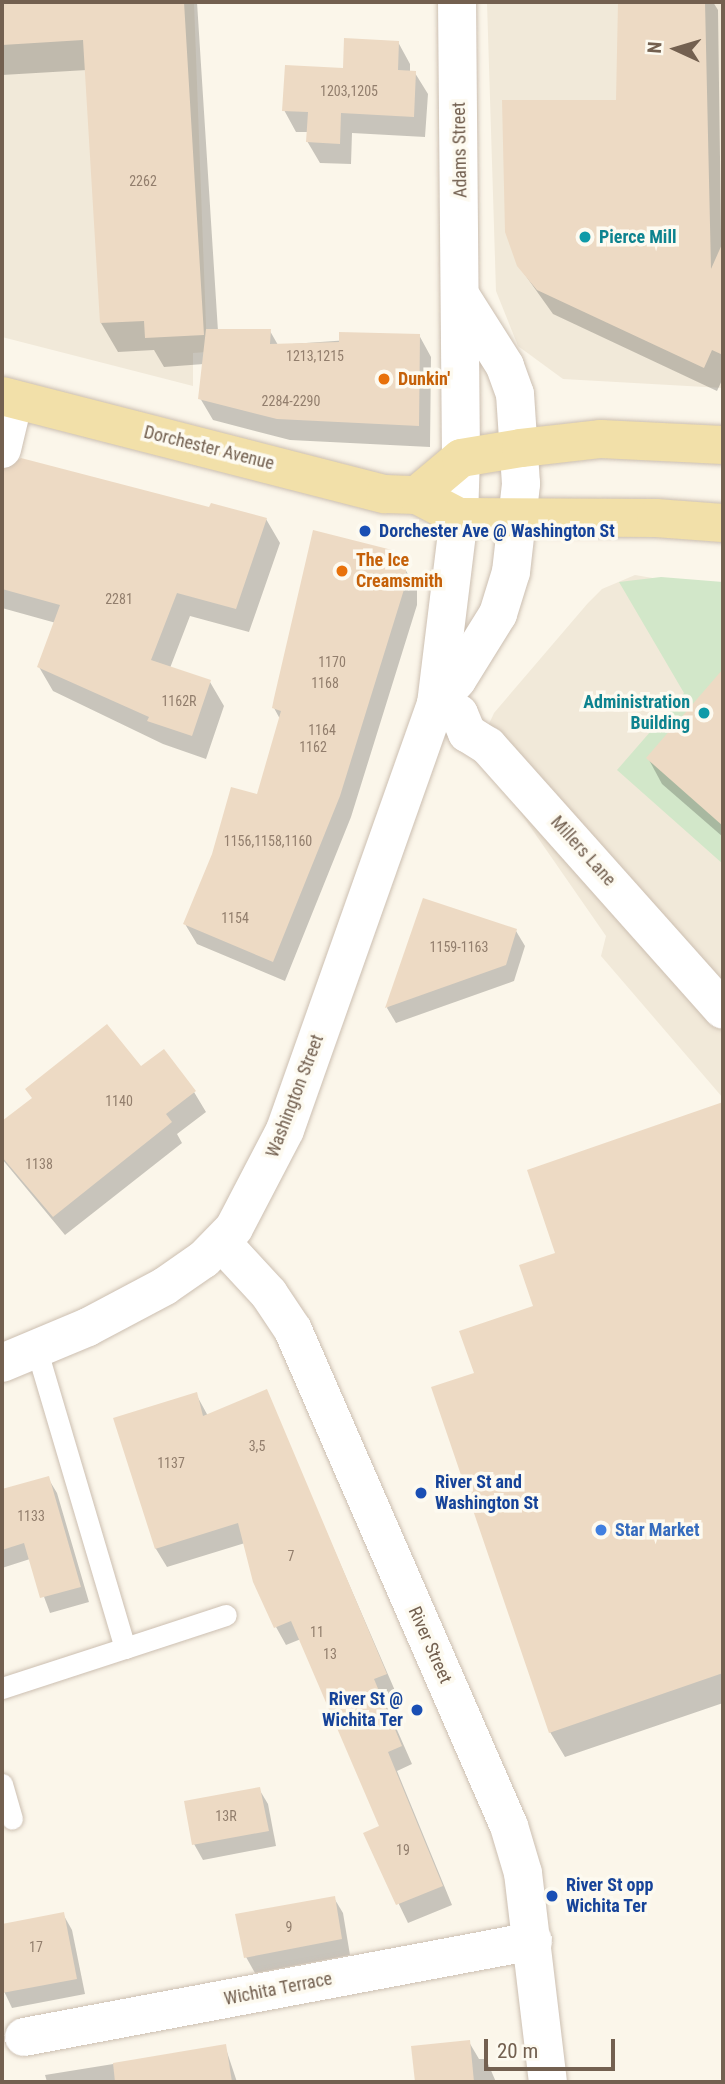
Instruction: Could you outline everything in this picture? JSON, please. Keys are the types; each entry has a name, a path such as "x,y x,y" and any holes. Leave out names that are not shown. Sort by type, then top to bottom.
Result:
{"main road":[{"name":"Adams Street","path":"457,2 462,298 458,340 461,458 459,517"},
{"path":"462,298 505,366 515,394 521,447"},
{"path":"2,449 8,398"},
{"name":"Dorchester Avenue","path":"8,398 385,494 417,495 459,517"},
{"path":"417,495 461,458 521,447 601,439 723,445"},
{"name":"Washington Street","path":"436,704 457,680 498,614 511,572 519,520 521,447"},
{"path":"459,517 519,520 656,518 723,523"},
{"name":"Washington Street","path":"2,1363 37,1351 165,1286 222,1243 240,1218 285,1130 436,704 459,517"},
{"name":"Millers Lane","path":"436,704 459,714 467,733 488,746 723,1010"},
{"name":"River Street","path":"222,1243 269,1294 302,1350 509,1826 523,1873 548,2082"},
{"name":"Wichita Terrace","path":"24,2037 533,1941"}],"lane":[{"path":"37,1351 125,1648"},
{"path":"2,1688 226,1615"},
{"path":"2,1784 12,1819"}],"shaded area":[{"path":"2,2 194,2 207,352 193,353 193,386 2,337"},
{"path":"487,2 723,2 723,388 563,379 518,346 496,291"},
{"path":"635,575 723,590 723,1098 601,956 606,936 477,750 494,713 588,603 602,589"}],"green space":[{"path":"661,577 723,582 723,864 617,770 684,693 619,582"}],"building":[{"path":"2,2 184,2 204,335 145,338 144,321 100,323 83,40 2,45"},
{"path":"618,2 705,2 711,269 723,242 723,355 712,350 704,368 537,290 517,266 505,232 502,100 616,100"},
{"path":"344,38 399,41 398,70 416,71 414,117 341,113 340,144 306,142 308,112 282,111 285,65 343,68"},
{"path":"206,329 271,329 270,344 339,342 339,332 420,334 419,426 277,419 198,399"},
{"path":"21,458 209,507 211,503 267,518 236,609 177,593 151,660 211,680 192,736 147,721 149,717 37,667 60,605 2,589 2,470"},
{"path":"313,530 392,550 406,568 406,583 340,796 273,962 183,924 212,854 231,787 257,794 281,711 272,708"},
{"name":"Administration Building","path":"723,669 723,826 646,758"},
{"path":"423,898 517,929 506,965 385,1008"},
{"path":"107,1024 141,1066 164,1049 196,1091 166,1114 172,1122 53,1217 2,1157 2,1121 32,1098 25,1089"},
{"name":"Star Market","path":"723,1102 723,1673 549,1733 431,1387 474,1373 459,1331 533,1306 519,1265 555,1253 527,1170"},
{"path":"267,1389 387,1674 374,1679 402,1746 388,1752 443,1886 396,1905 363,1833 379,1826 291,1621 274,1628 253,1582 238,1523 155,1549 113,1418 197,1392 203,1416"},
{"path":"49,1476 81,1587 40,1598 24,1543 2,1550 2,1489"},
{"path":"260,1787 269,1831 192,1845 184,1801"},
{"path":"335,1896 342,1939 244,1958 235,1914"},
{"path":"64,1912 77,1979 2,1993 2,1924"},
{"path":"470,2040 474,2082 415,2082 411,2046"},
{"path":"226,2044 232,2082 115,2082 113,2063"}],"place":[{"name":"Pierce Mill","path":"585,237"},
{"name":"Dunkin'","path":"384,379"},
{"name":"Dorchester Ave @ Washington St","path":"365,531"},
{"name":"The Ice Creamsmith","path":"342,571"},
{"name":"Administration Building","path":"704,713"},
{"name":"River St and Washington St","path":"421,1493"},
{"name":"Star Market","path":"601,1530"},
{"name":"River St @ Wichita Ter","path":"417,1710"},
{"name":"River St opp Wichita Ter","path":"552,1896"}]}
